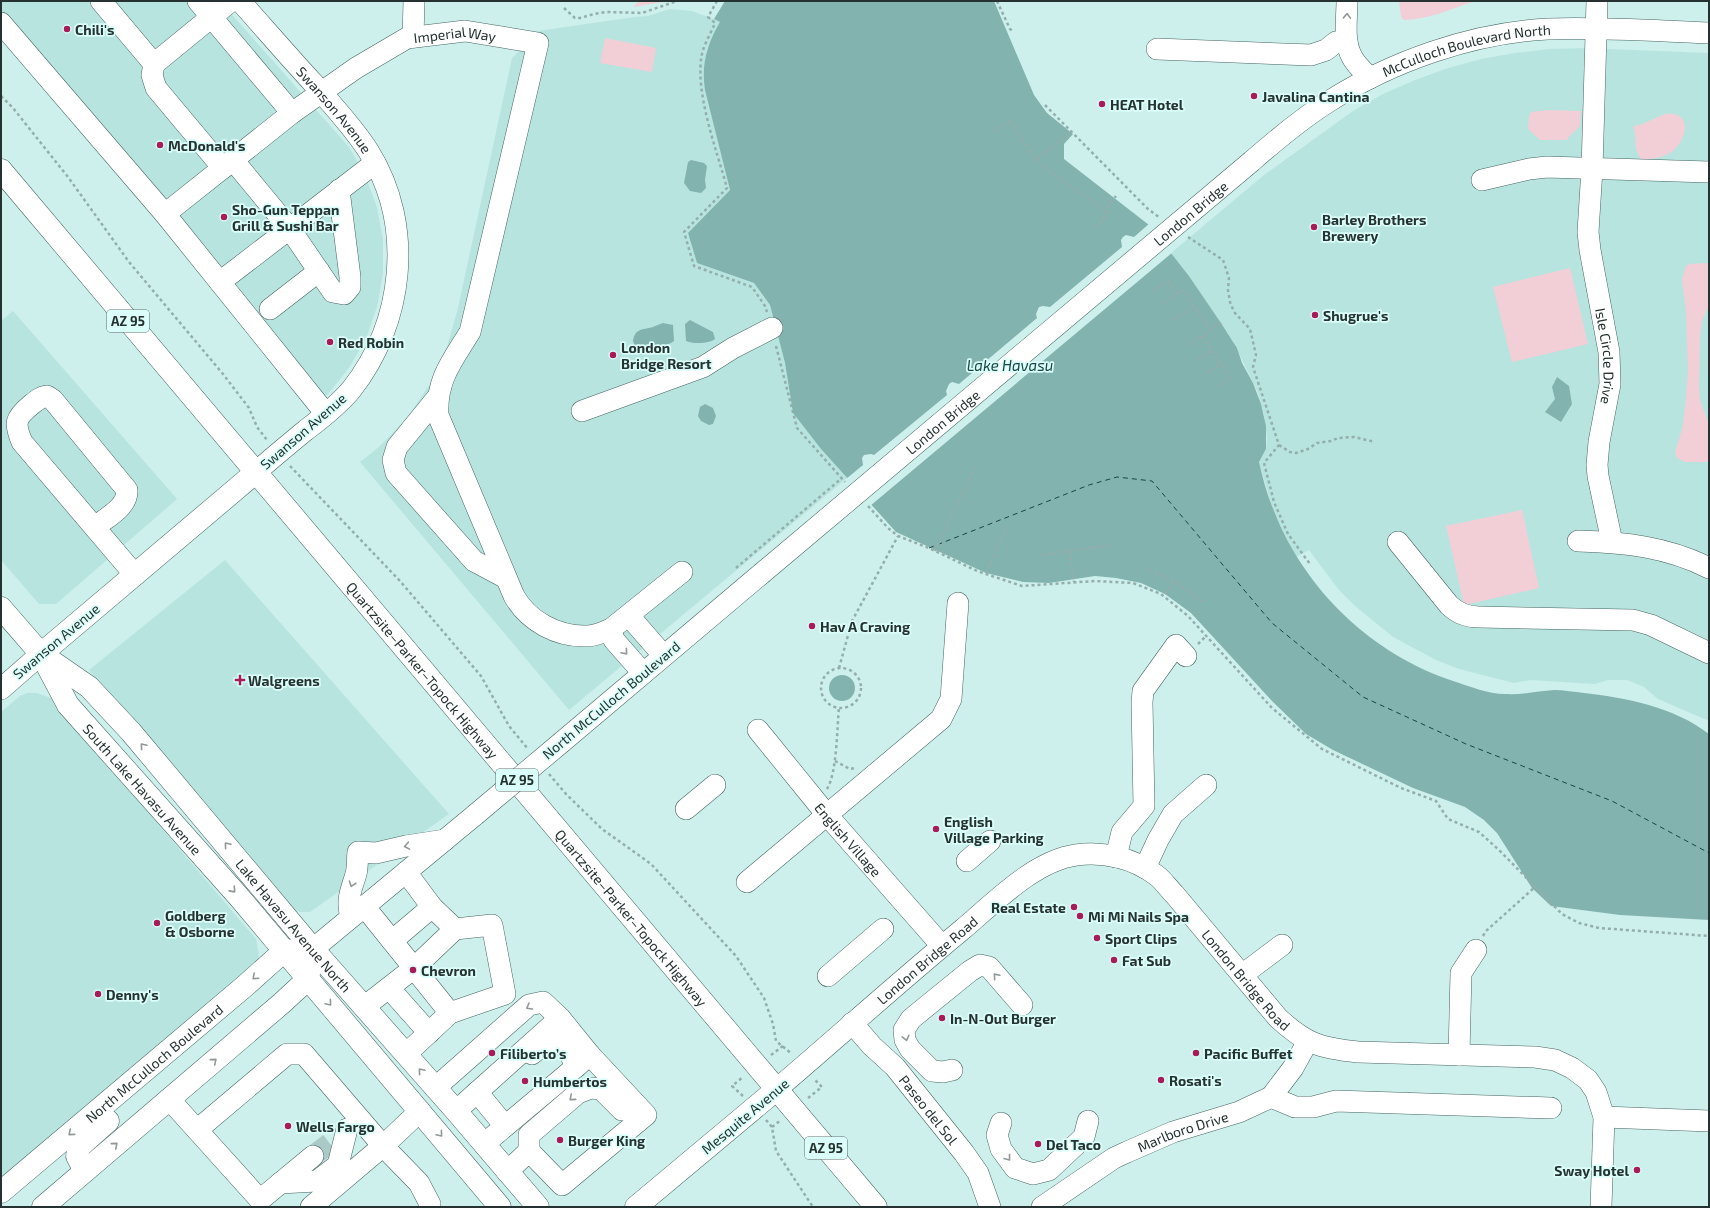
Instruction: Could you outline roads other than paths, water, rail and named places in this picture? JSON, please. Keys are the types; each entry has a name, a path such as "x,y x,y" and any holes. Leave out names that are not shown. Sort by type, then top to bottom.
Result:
{"main road":[{"name":"Quartzsite–Parker–Topock Highway","path":"1,170 255,473 524,788 876,1207"},
{"name":"Swanson Avenue","path":"42,654 255,473"},
{"name":"South Lake Havasu Avenue","path":"1,608 42,654 68,705 239,897 295,964"},
{"name":"Lake Havasu Avenue North","path":"42,654 89,687 126,726 313,949 456,1111 538,1207"},
{"path":"295,964 313,949"},
{"path":"43,1207 282,1003 295,964 313,949"},
{"name":"Lake Havasu Avenue North","path":"295,964 500,1207"},
{"name":"North McCulloch Boulevard","path":"1,1192 245,986 295,964"},
{"path":"85,1171 77,1156 79,1147 128,1103 140,1075"},
{"name":"Mesquite Avenue","path":"636,1207 777,1090"}],"street":[{"path":"101,1 154,64"},
{"path":"198,1 292,113"},
{"path":"231,1 154,64 152,75 156,88 290,229 333,292 344,294 350,287 339,190"},
{"name":"Swanson Avenue","path":"240,1 360,138 375,163 385,186 395,221 398,257 395,293 386,328 371,361 350,390 326,414 255,473"},
{"path":"413,37 414,1"},
{"path":"1347,1 1347,34 1352,58 1370,78"},
{"name":"Isle Circle Drive","path":"1597,1 1592,169 1588,241 1607,336 1610,368 1610,384 1598,454 1598,476 1612,542"},
{"path":"1,23 165,214 326,414"},
{"name":"McCulloch Boulevard North","path":"1252,161 1297,123 1329,101 1370,78 1434,52 1471,41 1548,29 1709,33"},
{"name":"Imperial Way","path":"165,214 292,113 356,68 407,38 465,31 538,43 470,332 446,370 437,398"},
{"path":"1157,49 1311,55 1326,50 1336,42"},
{"name":"London Bridge","path":"762,574 1252,161"},
{"path":"220,282 375,163"},
{"path":"1482,180 1538,168 1709,172"},
{"path":"270,309 320,272"},
{"path":"582,411 703,367 733,348 772,328"},
{"path":"95,527 123,504 127,498 127,490 53,400 47,396 40,397 20,414 18,420 9,430 22,442 135,575"},
{"path":"437,398 438,415 506,578 520,606 532,618 547,628 570,634 587,636 611,630 682,572"},
{"path":"437,398 397,447 393,460 396,473 474,561 506,578"},
{"path":"1578,541 1612,542 1660,550 1684,557 1709,568"},
{"path":"1398,542 1449,605 1466,615 1479,617 1633,620 1651,625 1709,653"},
{"name":"North McCulloch Boulevard","path":"313,949 446,840 663,655 762,574"},
{"path":"748,882 822,808 941,720 951,700 958,603"},
{"path":"629,616 663,655"},
{"path":"611,630 614,640 643,673"},
{"path":"1116,857 1122,832 1144,806 1143,691 1176,645 1186,656"},
{"name":"Swanson Avenue","path":"1,688 42,654"},
{"name":"English Village","path":"758,730 822,808 942,946"},
{"path":"686,809 715,785"},
{"path":"1145,868 1172,814 1206,785"},
{"path":"446,840 406,846 376,853 358,852 356,873 349,893 349,908 358,912 392,941 450,1013"},
{"path":"966,861 990,841"},
{"name":"London Bridge Road","path":"852,1023 1029,874 1050,862 1075,855 1097,853 1116,857 1139,864 1157,876 1175,895 1278,1018 1292,1031 1308,1041 1331,1049 1358,1052 1535,1057 1555,1060 1572,1068 1588,1080 1596,1092 1604,1117 1601,1207"},
{"path":"406,872 432,907 455,929"},
{"path":"392,941 432,907"},
{"path":"364,1007 414,968 455,929 492,926 505,994 450,1013 406,1054"},
{"path":"828,976 883,929"},
{"path":"1242,975 1282,944"},
{"path":"1459,1055 1461,973 1476,950"},
{"path":"952,1070 942,1072 932,1071 910,1049 905,1040 904,1030 912,1019 970,971 980,965 989,967 1022,1005"},
{"path":"389,988 429,1033"},
{"path":"435,1088 529,1005 543,1002 560,1018 583,1061"},
{"path":"479,1094 560,1018"},
{"name":"Mesquite Avenue","path":"777,1090 852,1023"},
{"name":"Paseo del Sol","path":"852,1023 872,1046 895,1067 964,1153 978,1173 990,1207"},
{"path":"456,1111 549,1040 567,1047 646,1115 562,1184 530,1151 529,1135 578,1093 591,1088 602,1089 634,1124"},
{"name":"Marlboro Drive","path":"1042,1207 1114,1158 1173,1132 1239,1112 1271,1097 1294,1068 1308,1041"},
{"path":"197,1130 287,1054 304,1054 354,1124 383,1146 419,1183 430,1204 429,1207"},
{"path":"484,1144 583,1061"},
{"path":"479,1094 505,1126"},
{"path":"1271,1097 1295,1107 1313,1107 1336,1101 1551,1108"},
{"path":"169,1099 260,1200 313,1156"},
{"path":"316,1206 420,1111"},
{"path":"1604,1117 1709,1121"},
{"path":"1002,1123 997,1135 1001,1149 1015,1168 1033,1174 1049,1170 1084,1137 1088,1121"},
{"path":"330,1143 354,1124"},
{"path":"280,1184 317,1181 338,1165 354,1124"},
{"path":"507,1172 530,1151"}],"water":[{"name":"Lake Havasu","path":"725,1 994,1 1034,95 1047,113 1073,134 1064,144 1064,159 1149,225 1189,276 1237,348 1242,363 1253,383 1261,404 1266,426 1266,449 1259,462 1265,487 1272,505 1287,540 1304,567 1323,592 1345,616 1369,636 1395,654 1423,669 1453,681 1499,694 1518,694 1558,690 1633,701 1665,710 1681,717 1709,734 1709,920 1620,915 1551,906 1532,888 1497,833 1484,820 1465,807 1413,788 1333,750 1306,734 1272,701 1191,613 1165,594 1141,583 1095,576 1049,583 1023,582 986,573 896,532 821,449 793,413 785,363 770,305 754,283 697,263 688,233 730,190 704,81 708,47 720,22 714,19"},
{"path":"691,160 704,163 707,166 705,180 706,188 701,193 690,191 684,183 688,162"},
{"path":"690,320 713,332 715,339 709,342 700,343 686,341 685,324"},
{"path":"663,323 673,325 674,341 642,355 638,355 633,341 635,334 640,330"},
{"path":"1557,377 1569,386 1572,404 1561,422 1545,412 1555,399 1552,387"},
{"path":"705,404 713,408 716,416 713,424 709,425 701,421 698,416 700,407"},
{"path":"842,675 851,679 855,688 851,697 842,701 833,697 829,688 833,679"}],"tunnel":[{"path":"313,1156 330,1143"}],"place":[{"name":"Chili's","path":"67,29"},
{"name":"Javalina Cantina","path":"1254,96"},
{"name":"HEAT Hotel","path":"1102,104"},
{"name":"McDonald's","path":"160,145"},
{"name":"Sho-Gun Teppan Grill & Sushi Bar","path":"224,217"},
{"name":"Barley Brothers Brewery","path":"1314,227"},
{"name":"Shugrue's","path":"1315,315"},
{"name":"Red Robin","path":"330,342"},
{"name":"London Bridge Resort","path":"613,355"},
{"name":"Hav A Craving","path":"812,626"},
{"name":"Walgreens","path":"240,680"},
{"name":"English Village Parking","path":"936,829"},
{"name":"Real Estate","path":"1074,907"},
{"name":"Mi Mi Nails Spa","path":"1080,916"},
{"name":"Goldberg & Osborne","path":"157,923"},
{"name":"Sport Clips","path":"1097,938"},
{"name":"Fat Sub","path":"1114,960"},
{"name":"Chevron","path":"413,970"},
{"name":"Denny's","path":"98,994"},
{"name":"In-N-Out Burger","path":"942,1018"},
{"name":"Filiberto’s","path":"492,1053"},
{"name":"Pacific Buffet","path":"1196,1053"},
{"name":"Rosati's","path":"1161,1080"},
{"name":"Humbertos","path":"525,1081"},
{"name":"Wells Fargo","path":"288,1126"},
{"name":"Burger King","path":"560,1140"},
{"name":"Del Taco","path":"1038,1144"},
{"name":"Sway Hotel","path":"1637,1170"}]}
